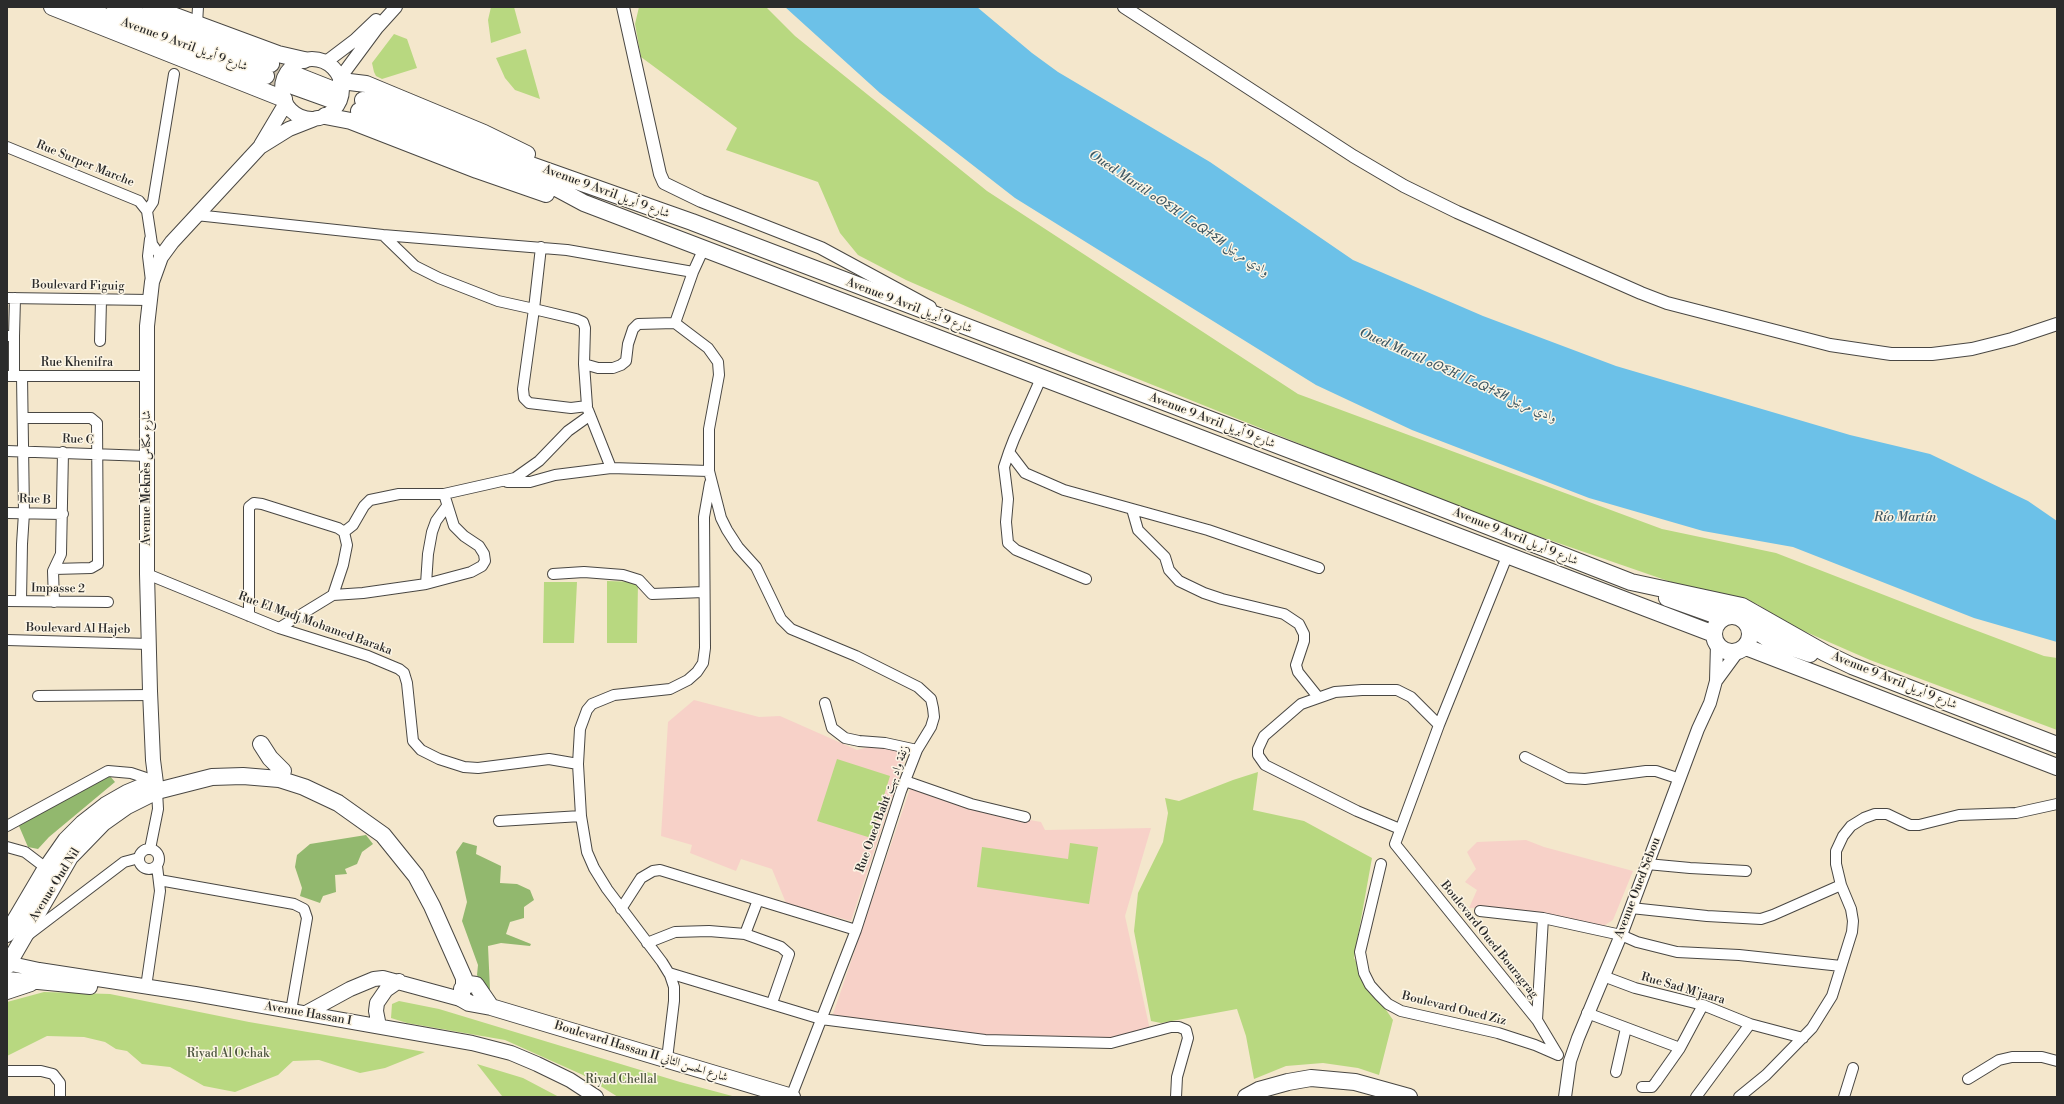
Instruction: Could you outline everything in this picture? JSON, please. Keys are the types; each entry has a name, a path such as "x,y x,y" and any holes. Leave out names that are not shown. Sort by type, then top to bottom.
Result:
{"main road":[{"path":"52,7 289,90 366,84 524,152 580,182"},
{"name":"Avenue 9 Avril شارع 9 أبريل","path":"80,7 268,70 187,32 115,7"},
{"path":"151,7 278,54 304,60 312,59 326,62 337,72 336,87"},
{"path":"304,60 295,65 286,74 283,86 289,90 292,110 300,116 351,121 478,170 544,193 584,203"},
{"path":"321,117 332,112 339,102 342,91 336,87"},
{"name":"Avenue Meknès شارع مكناس","path":"260,147 289,90"},
{"name":"Avenue 9 Avril شارع 9 أبريل","path":"1715,639 1508,554 584,203 558,189 361,106 692,222 1390,488 1631,582 1742,606 1825,654 1852,666 2057,745"},
{"name":"Avenue Meknès شارع مكناس","path":"156,786 150,695 147,574 147,326 152,282 161,257 196,215 260,147 288,129 321,117"},
{"path":"1631,582 1667,598 1723,618"},
{"path":"1733,615 1738,616 1747,623 1751,634 1742,649 1729,652 1715,639 1715,628 1723,618 1733,615"},
{"path":"1749,627 1770,640 1820,658 1852,666"},
{"name":"Avenue 9 Avril شارع 9 أبريل","path":"1742,649 2057,767"},
{"path":"261,744 270,758 283,771"},
{"path":"156,786 182,773 215,767 243,766 283,771 306,777 338,791 368,811 392,831 407,850 442,904 461,946 470,993"},
{"path":"156,786 212,777 264,777 304,787 338,803 383,835 416,876 445,933 470,993"},
{"name":"Avenue Oud Nil","path":"7,934 45,870 66,840 83,823 106,805 127,793 156,786"},
{"name":"Avenue Oud Nil","path":"8,964 55,882 76,850 111,817 156,786"},
{"path":"7,919 45,870"},
{"name":"Avenue Hassan I","path":"8,964 291,1012 306,1013 472,1043 511,1053 561,1076 596,1097"},
{"name":"Boulevard Hassan II شارع الحسن الثاني","path":"306,1013 350,989 374,979 383,978 399,981 443,995 470,993 491,1007 792,1097"},
{"name":"Avenue Hassan I","path":"7,979 39,981 142,993 423,1040 471,1050 510,1061 544,1076 579,1097"},
{"path":"7,992 39,981"},
{"path":"379,1026 376,1011 377,1003 386,990 399,981"},
{"path":"1246,1097 1260,1090 1288,1082 1311,1078 1331,1078 1355,1082 1409,1097"}],"street":[{"path":"197,24 198,7"},
{"path":"326,62 354,40 387,7"},
{"path":"336,87 377,28 396,7"},
{"path":"623,7 660,174 664,183 701,201 821,248 910,296 947,320"},
{"path":"1124,7 1353,156 1404,186 1457,212 1654,298 1823,344 1851,350 1891,354 1932,354 1972,349 2012,339 2057,324"},
{"path":"152,282 148,256 150,239 147,211 153,202 174,74"},
{"name":"Rue Surper Marche","path":"7,147 129,195 139,201 147,211"},
{"path":"196,215 383,235 541,247 596,254 693,272"},
{"path":"383,235 415,266 498,301 576,319 583,322 585,328 584,364 588,411 597,430 611,468"},
{"path":"150,239 161,257"},
{"path":"541,247 524,398 529,403 588,411"},
{"path":"584,364 598,368 613,368 621,365 626,361 628,344 633,330 638,324 674,323 693,272 704,248"},
{"path":"11,298 10,336 14,376 23,418 24,513 21,601"},
{"name":"Boulevard Figuig","path":"11,298 149,300"},
{"path":"100,341 102,300"},
{"name":"Rue Oued Baht زنقة واد بهت","path":"674,323 708,348 718,362 719,375 709,429 710,475 721,518 726,530 738,547 756,567 774,606 791,629 809,638 856,656 918,687 931,699 934,717 931,727 917,750 905,781 856,930 792,1097"},
{"name":"Rue Khenifra","path":"14,376 148,376"},
{"path":"1042,376 1014,439 1004,467 1008,499 1006,522 1008,542 1016,550 1086,579"},
{"path":"344,532 352,525 364,506 370,500 399,494 419,492 444,494 473,486 501,482 515,478 539,461 588,411"},
{"path":"23,418 94,418 97,422 98,564 88,568 54,569"},
{"name":"Rue C","path":"7,451 98,453 147,456"},
{"path":"54,602 54,569 61,554 63,514 63,452"},
{"path":"1009,452 1025,473 1040,481 1064,490 1208,530 1319,568"},
{"path":"501,482 530,482 555,474 611,468 710,475 704,517 705,648 703,663 697,672 688,680 670,689 614,695 592,704 587,710 580,729 578,764 581,816 587,852 594,868 621,909 669,973 674,987 674,1001 667,1059"},
{"path":"279,628 333,595 363,593 426,584 471,572 482,566 485,561 484,554 479,546 464,536 454,526 444,494"},
{"path":"249,616 249,515 251,504 262,504 338,528 344,532 347,545 343,565 333,595"},
{"path":"426,584 428,554 432,532 436,521 447,506"},
{"path":"1132,509 1138,530 1165,558 1169,570 1179,581 1204,593 1222,599 1284,614 1299,624 1304,634 1304,641 1297,657 1296,665 1298,672 1318,697"},
{"name":"Rue B","path":"7,512 63,514"},
{"path":"1439,726 1411,697 1397,690 1335,692 1301,704 1264,736 1258,749 1258,755 1265,765 1400,830 1439,726 1508,554"},
{"path":"553,574 584,572 623,575 639,580 652,594 704,592"},
{"name":"Rue El Madj Mohamed Baraka","path":"147,574 279,628 375,659 401,670 407,683 413,741 421,750 438,759 464,767 478,768 549,759 578,764"},
{"name":"Impasse 2","path":"7,601 108,602"},
{"name":"Avenue Oued Sebou","path":"1715,639 1716,681"},
{"name":"Boulevard Al Hajeb","path":"7,640 149,644"},
{"name":"Avenue Oued Sebou","path":"1565,1097 1570,1061 1587,1013 1621,935 1646,864 1680,779 1716,681 1742,649"},
{"path":"38,696 150,695"},
{"path":"825,703 832,728 844,738 885,743 917,750"},
{"path":"1525,757 1567,778 1591,778 1656,771 1680,779"},
{"path":"7,826 108,772 131,773 156,786"},
{"path":"905,781 972,804 1025,817"},
{"name":"Avenue Meknès شارع مكناس","path":"150,849 158,809 156,786"},
{"path":"1739,1097 1766,1075 1803,1038 1826,1008 1832,996 1852,932 1853,921 1851,909 1841,886 1836,864 1836,851 1843,836 1851,826 1864,818 1875,814 1887,814 1910,825 1919,825 1959,815 2016,813 2057,804"},
{"path":"499,821 581,816"},
{"name":"Boulevard Oued Bouragrag","path":"1400,830 1395,844 1537,1020 1558,1055"},
{"path":"7,847 25,852 45,870"},
{"path":"23,938 124,862 139,858 141,853 150,849 158,854 159,862 157,866 160,891 146,987"},
{"path":"139,858 144,868 153,869 157,866"},
{"name":"Boulevard Oued Ziz","path":"1381,864 1360,952 1364,974 1370,985 1388,1004 1401,1011 1498,1033 1535,1045 1570,1061"},
{"path":"1646,864 1746,871"},
{"path":"621,909 641,878 660,870 856,930"},
{"path":"158,880 294,904 304,909 307,918 291,1012"},
{"path":"1631,908 1721,918 1761,919 1841,886"},
{"path":"745,934 758,900"},
{"path":"1480,911 1543,918 1621,935 1645,945 1677,952 1739,955 1841,966"},
{"path":"1537,1020 1543,918"},
{"path":"647,943 675,932 709,931 745,934 781,947 789,954 772,1003"},
{"path":"669,973 821,1019 985,1040 1111,1043 1128,1040 1171,1027 1179,1027 1186,1030 1188,1038 1177,1077 1176,1097"},
{"name":"Rue Sad M'jaara","path":"1603,976 1635,988 1703,1005 1750,1024 1803,1038"},
{"path":"1642,1087 1652,1087 1656,1082 1680,1048 1703,1005"},
{"path":"1587,1013 1680,1048"},
{"path":"1696,1097 1750,1024"},
{"path":"1616,1072 1626,1028"},
{"path":"1968,1079 1999,1060 2012,1056 2042,1057 2057,1061"},
{"path":"1844,1097 1853,1068"},
{"path":"7,1071 32,1070 53,1074 60,1083 60,1097"}],"shaded area":[{"path":"694,700 759,717 780,716 857,750 876,745 907,752 851,921 786,903 772,869 741,859 736,871 690,853 692,845 661,836 668,722"},
{"path":"911,786 985,812 1041,822 1045,830 1151,828 1125,916 1150,1030 1111,1041 995,1040 832,1017"},
{"path":"1526,840 1544,847 1633,871 1613,920 1600,928 1519,914 1498,907 1469,908 1477,890 1465,882 1476,869 1467,852 1477,842"}],"green space":[{"path":"491,7 514,7 521,33 491,43 488,20"},
{"path":"639,7 766,7 795,36 987,191 1298,394 1662,529 1776,553 2044,656 2057,658 2057,730 1870,660 1790,625 1757,604 1671,582 1480,516 1073,353 906,280 858,255 840,233 818,182 726,150 737,128 641,57 635,24"},
{"path":"394,34 407,39 417,68 382,79 376,76 372,63"},
{"path":"526,49 540,99 515,90 505,78 496,58"},
{"path":"607,581 638,582 637,643 607,643"},
{"path":"544,582 577,582 574,643 543,643"},
{"path":"837,759 890,776 871,838 817,821"},
{"path":"1258,772 1253,810 1304,821 1372,858 1354,958 1367,982 1393,1020 1379,1075 1358,1068 1323,1063 1286,1066 1254,1079 1246,1036 1237,1009 1161,1023 1151,1021 1134,931 1138,893 1163,842 1168,813 1165,798 1179,801"},
{"path":"110,776 115,782 49,837 38,849 28,847 19,826 94,782"},
{"path":"366,835 373,844 362,852 357,864 345,869 347,874 335,875 336,892 323,896 320,903 300,896 302,888 295,867 297,855 310,844"},
{"path":"463,842 477,846 476,854 501,866 500,883 517,884 530,890 534,900 524,907 524,918 510,922 506,934 531,944 530,946 501,943 488,946 490,990 483,987 477,975 478,965 462,921 467,902 456,852"},
{"path":"1070,843 1098,847 1089,904 977,887 982,847 1068,859"},
{"name":"Riyad Al Ochak","path":"44,992 110,994 249,1022 425,1052 385,1068 360,1073 319,1060 293,1061 278,1075 235,1092 204,1086 170,1067 142,1064 127,1051 116,1049 105,1042 84,1037 47,1036 7,1056 7,1002"},
{"name":"Riyad Chellal","path":"399,1001 439,1009 680,1082 736,1097 618,1097 583,1075 505,1040 407,1023 391,1018 392,1004"},
{"path":"477,1064 523,1078 559,1097 502,1096"}],"water":[{"name":"Río Martín","path":"785,7 977,7 1032,53 1058,72 1210,162 1353,260 1483,316 1616,366 1850,435 1930,454 2028,501 2057,521 2057,642 1974,618 1793,547 1703,531 1589,498 1412,430 1316,385 1015,198 880,93"}],"tunnel":[{"path":"271,64 296,75"},
{"path":"266,76 290,85"},
{"path":"329,99 359,111"}],"water label":[{"name":"Oued Martil ⴰⵙⵉⴼ ⵏ ⵎⴰⵕⵜⵉⵍ وادي مرتيل","path":"1179,214"},
{"name":"Oued Martil ⴰⵙⵉⴼ ⵏ ⵎⴰⵕⵜⵉⵍ وادي مرتيل","path":"1458,376"}]}
